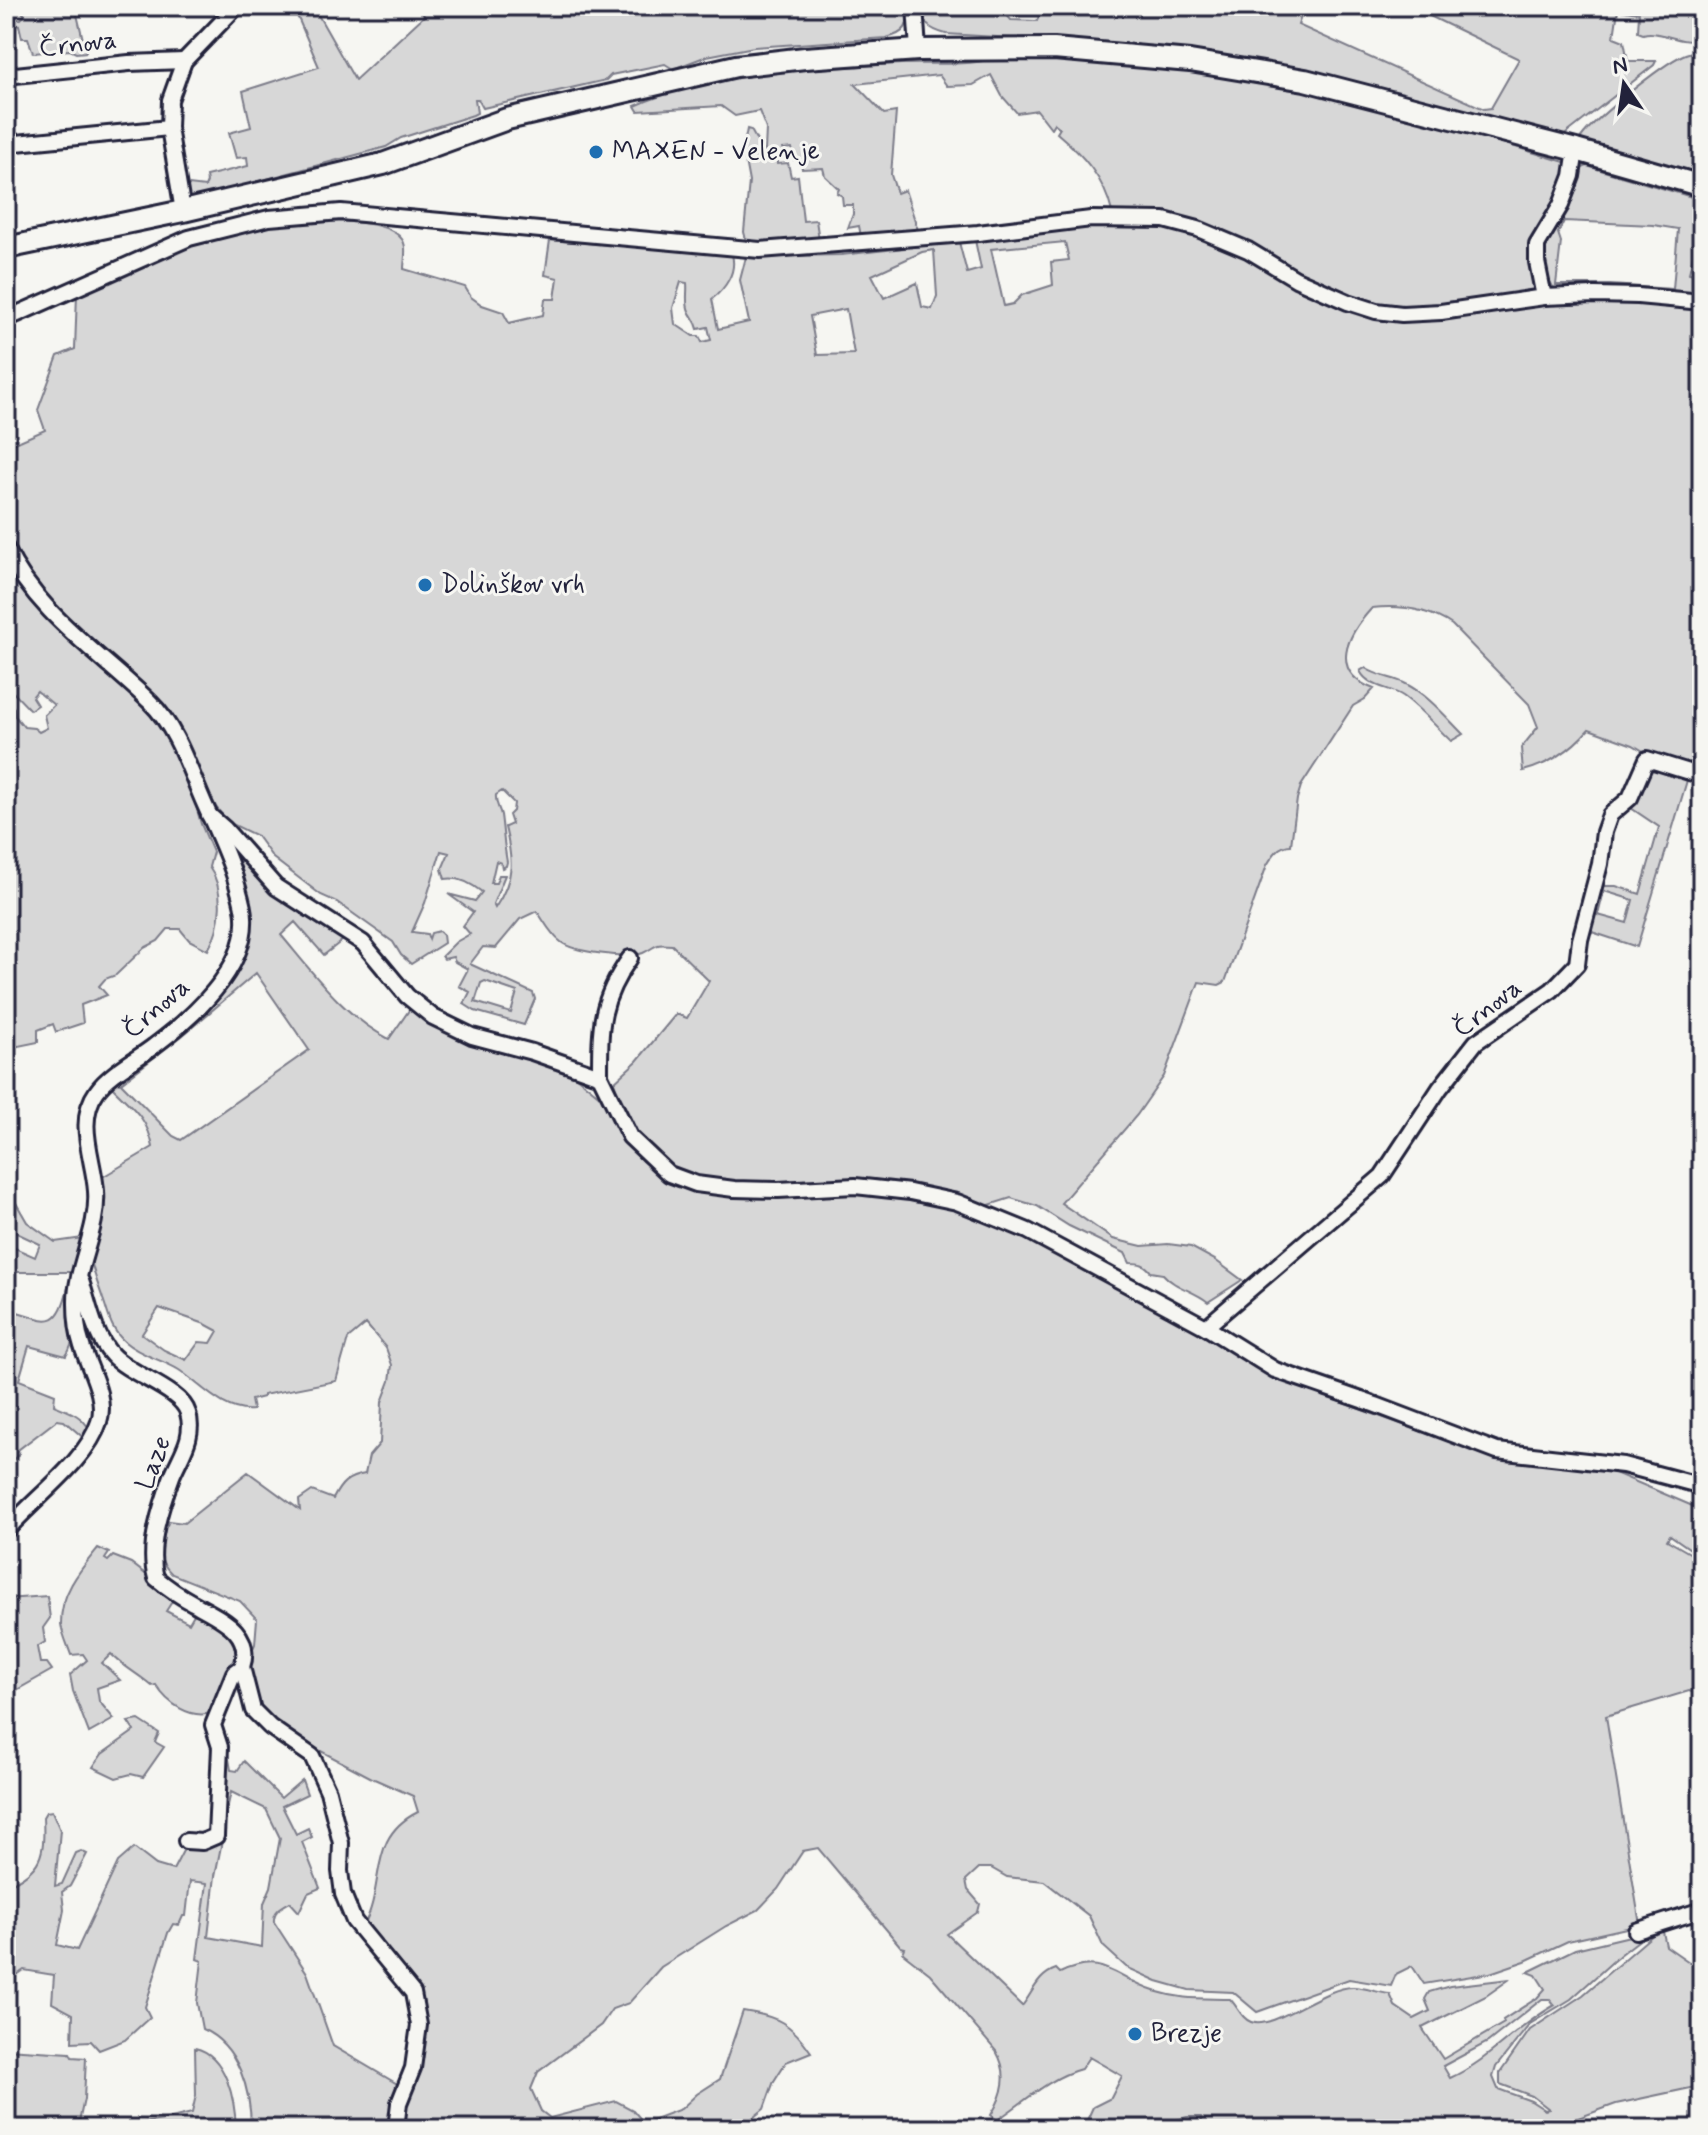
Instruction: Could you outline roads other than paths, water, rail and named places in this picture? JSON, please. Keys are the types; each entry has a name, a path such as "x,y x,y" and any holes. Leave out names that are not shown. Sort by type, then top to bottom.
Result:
{"main road":[{"path":"6,248 383,164 507,119 736,66 918,50 1054,49 1190,61 1305,80 1702,186"}],"street":[{"path":"183,211 169,128 170,100 184,61 237,6"},
{"path":"915,6 918,50"},
{"name":"Črnova","path":"6,76 129,63 184,61"},
{"path":"6,144 169,128"},
{"path":"1544,297 1537,245 1561,205 1572,176 1576,150"},
{"path":"6,319 189,238 269,218 341,212 760,250 978,233 1091,219 1164,220 1198,229 1236,245 1296,279 1376,311 1402,314 1441,312 1544,297 1638,296 1702,302"},
{"name":"Črnova","path":"6,548 12,561 46,606 73,635 151,703 172,732 236,881 244,917 242,936 231,967 212,993 164,1037 98,1090 89,1106 87,1135 97,1194 75,1303 80,1342 102,1411 87,1449 6,1531"},
{"name":"Črnova","path":"1206,1327 1382,1176 1440,1088 1476,1042 1552,990 1577,964 1583,926 1600,864 1604,832 1610,815 1630,798 1647,759 1702,776"},
{"path":"209,815 276,887 363,943 407,996 433,1017 472,1036 532,1052 600,1076"},
{"path":"630,958 618,975 600,1019 600,1076 630,1137 669,1174 696,1184 734,1189 855,1186 910,1192 957,1202 1028,1231 1206,1327 1275,1370 1497,1451 1623,1465 1702,1486"},
{"name":"Laze","path":"80,1277 100,1336 110,1354 134,1373 185,1403 191,1432 159,1517 156,1578 228,1623 245,1645 242,1667 253,1710 270,1727 312,1756 328,1791 341,1843 343,1894 354,1921 413,1993 419,2025 413,2068 399,2103 396,2129"},
{"path":"186,1841 202,1842 216,1836 220,1747 213,1725 234,1673 242,1667"},
{"path":"1636,1931 1702,1910"}],"place":[{"name":"MAXEN - Velenje","path":"596,152"},
{"name":"Dolinškov vrh","path":"425,585"},
{"name":"Brezje","path":"1135,2034"}]}
